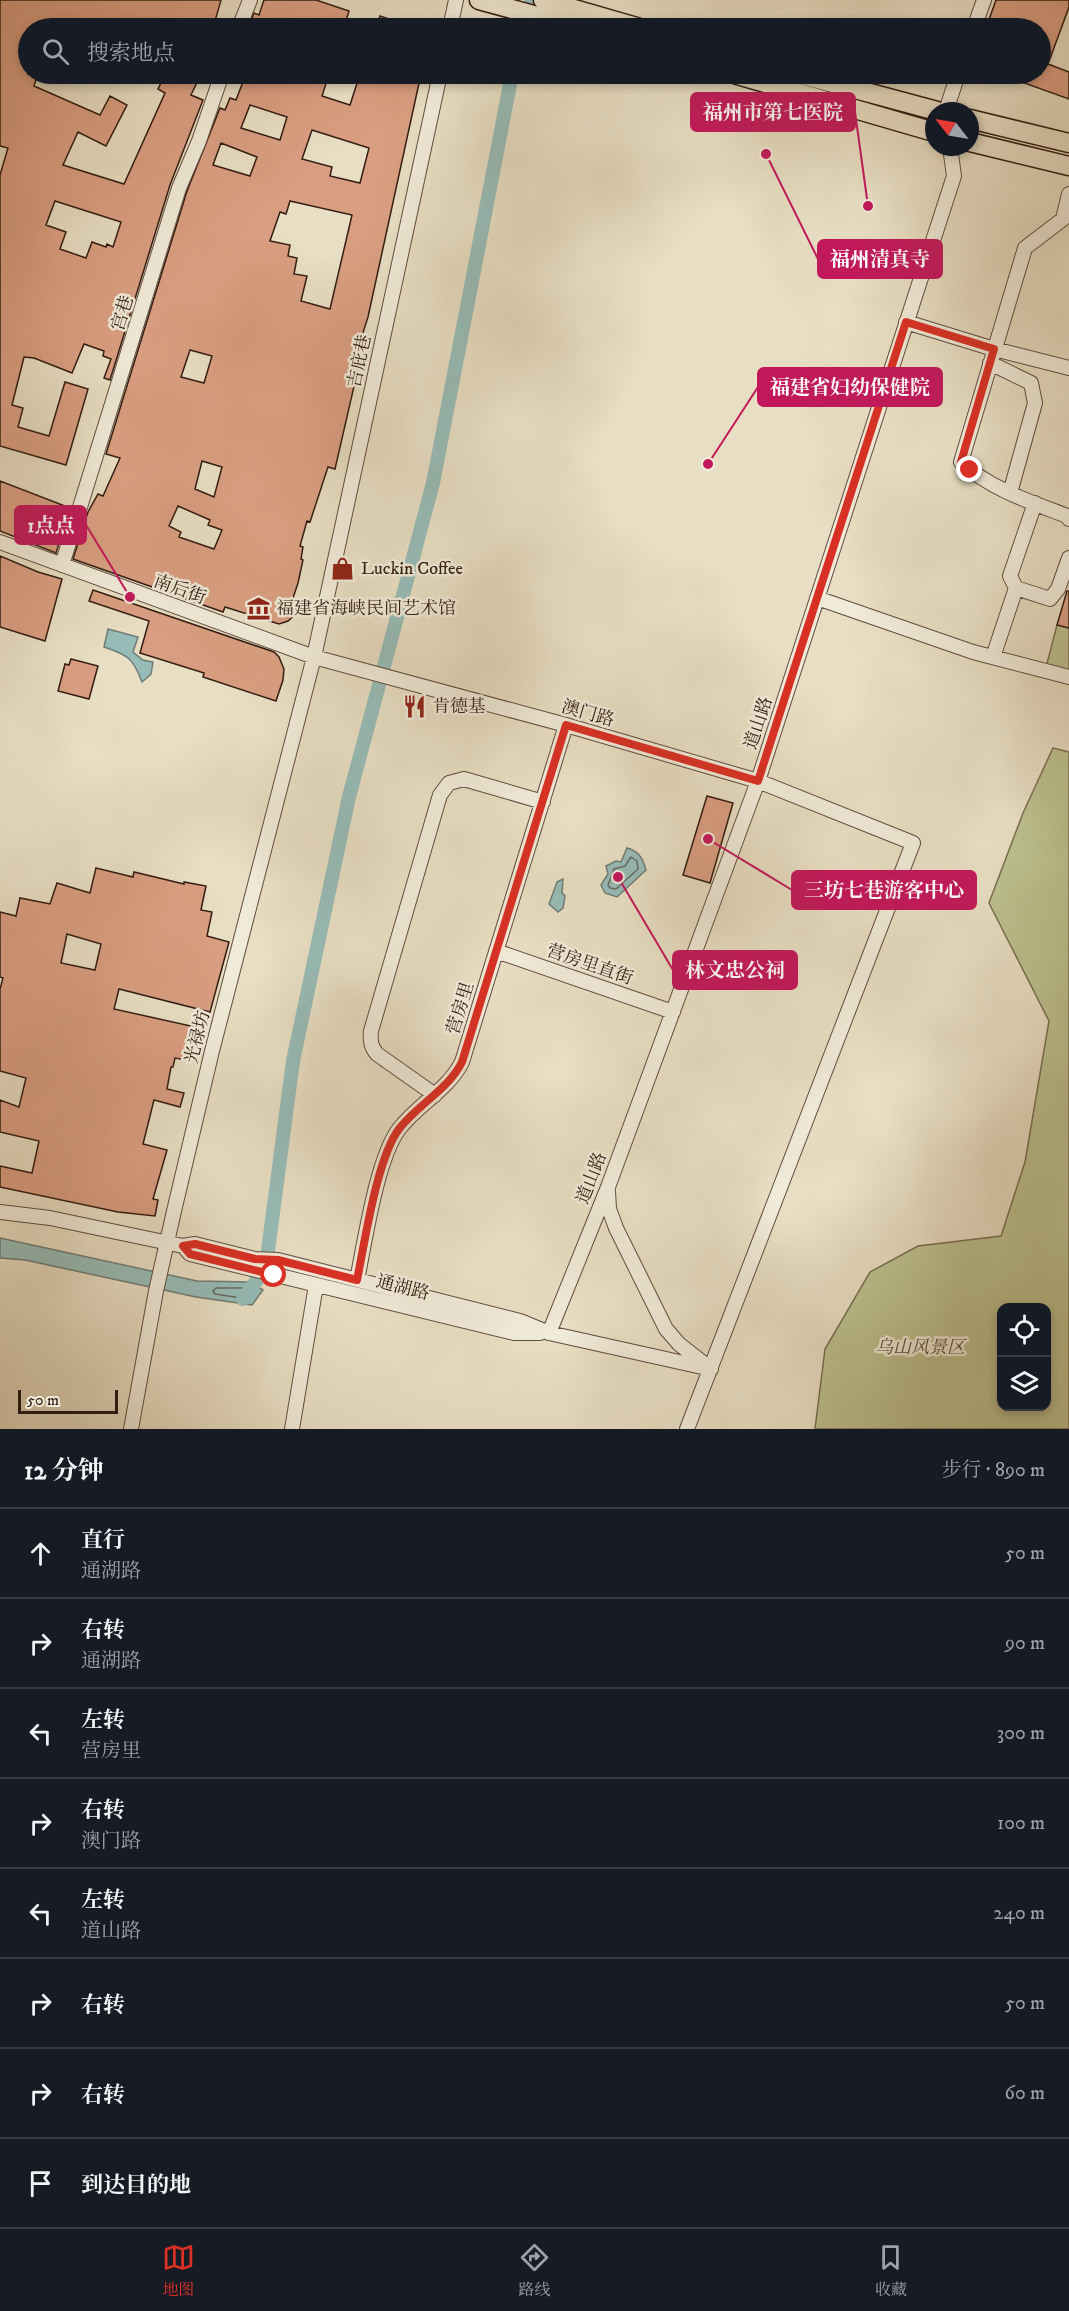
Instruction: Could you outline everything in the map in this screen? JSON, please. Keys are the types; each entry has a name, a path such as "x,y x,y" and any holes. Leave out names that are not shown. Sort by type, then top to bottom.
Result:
{"main road":[{"path":"484,1 553,9 594,18"},
{"path":"553,9 566,18"},
{"path":"768,84 925,129"},
{"path":"836,84 925,108"},
{"path":"979,121 1069,144"},
{"path":"979,144 1069,166"}],"street":[{"path":"243,18 250,0"},
{"path":"452,18 456,0"},
{"path":"978,18 984,0"},
{"name":"宫巷","path":"62,565 179,188 199,141 219,84"},
{"name":"吉庇巷","path":"314,657 438,84"},
{"path":"949,102 955,84"},
{"name":"道山路","path":"549,1333 608,1187 758,781 954,176 951,156"},
{"path":"1069,195 1063,219 1025,248 961,462 970,470 1010,493 1067,516 1069,519"},
{"path":"906,322 994,349 1069,368"},
{"path":"990,363 1030,383 1035,404 1010,493"},
{"path":"993,657 1016,588 1010,576 1035,503"},
{"name":"南后街","path":"0,542 314,657"},
{"path":"1016,588 1050,599 1058,589 1069,558"},
{"path":"817,598 993,657 1069,678"},
{"name":"澳门路","path":"314,657 566,725 758,781 913,843 711,1369"},
{"name":"光禄坊","path":"130,1429 160,1271 212,1051 314,657"},
{"name":"营房里","path":"357,1280 388,1149 404,1124 452,1079 462,1062 566,725"},
{"path":"435,1095 377,1054 370,1040 440,795 449,783 464,779 543,802"},
{"name":"营房里直街","path":"496,951 673,1012"},
{"path":"608,1187 609,1209 616,1228 666,1329 679,1344 711,1369 687,1429"},
{"name":"通湖路","path":"0,1212 50,1218 183,1246 195,1244 254,1264 274,1275 514,1333 549,1333"},
{"name":"通湖路","path":"254,1264 278,1260 520,1321 549,1333 711,1369"},
{"path":"292,1429 316,1285"}],"green space":[{"path":"1057,625 1069,628 1069,677 1045,671"},
{"name":"乌山风景区","path":"1053,748 1069,752 1069,1429 815,1429 825,1349 870,1272 918,1246 1001,1236 1025,1162 1049,1021 989,903 1023,813"}],"water":[{"path":"108,629 138,637 133,652 143,660 153,662 151,674 142,682 129,659 119,652 104,647"},
{"path":"627,848 640,856 646,870 617,897 605,893 601,885 608,874 606,866 616,861 621,862"},
{"path":"563,879 562,893 565,896 563,908 558,912 549,904 557,882"},
{"path":"0,1238 197,1281 250,1282 263,1290 252,1305 196,1297 25,1260 0,1258"}],"building":[{"path":"0,0 221,0 216,18 18,18 18,84 35,84 34,86 100,115 110,96 127,105 106,146 78,132 63,165 124,184 165,93 158,89 160,84 196,84 191,95 203,100 170,185 110,380 104,378 111,359 103,356 104,351 84,344 72,373 34,358 24,357 12,405 23,408 18,427 49,436 65,382 88,389 66,465 0,446 0,175 8,148 0,146","holes":["55,201 121,222 113,247 92,242 86,258 60,249 66,232 46,225"]},
{"path":"264,0 316,0 349,11 347,18 252,18 254,13 259,15"},
{"path":"996,0 1069,0 1069,7 1051,56 1051,18 990,18"},
{"path":"1051,65 1069,72 1069,99 1027,84 1051,84"},
{"path":"242,84 326,84 322,96 350,105 357,84 419,84 368,317 352,367 358,369 335,469 328,467 300,546 303,547 301,559 303,560 289,610 297,613 288,621 279,624 225,607 223,612 73,559 88,512 98,494 103,496 120,458 106,454 187,191 220,108 225,110 230,98 236,100","holes":["250,105 287,117 280,140 241,128","312,130 369,148 360,183 330,176 332,167 302,159","221,143 257,157 250,176 213,165","290,201 352,215 330,309 301,301 307,276 294,274 297,258 288,256 290,245 270,241 280,212 286,214","190,350 212,356 204,383 181,377","202,461 222,467 214,497 195,489","178,506 210,520 208,525 222,530 214,549 179,537 181,532 169,526"]},
{"path":"0,481 70,508 56,553 0,531"},
{"path":"0,556 62,579 45,641 0,627"},
{"path":"93,590 274,652 284,669 276,701 203,677 204,673 140,653 149,621 89,601"},
{"path":"1067,591 1069,591 1069,628 1057,625"},
{"path":"71,659 98,666 89,699 58,691 65,664 69,665"},
{"path":"707,796 733,803 710,883 683,875"},
{"path":"96,868 133,877 134,872 184,884 184,882 206,886 201,910 212,912 207,936 229,942 210,1012 119,989 114,1009 200,1028 196,1045 189,1043 186,1060 175,1058 173,1067 171,1067 167,1089 184,1093 180,1107 154,1100 143,1144 167,1150 153,1199 158,1200 155,1216 118,1212 0,1187 0,1166 32,1173 39,1141 0,1132 0,1100 19,1107 26,1078 0,1071 0,989 3,978 0,977 0,912 16,916 20,898 50,904 57,883 90,893","holes":["67,934 101,944 95,970 61,963"]}],"waterway":[{"path":"526,18 532,0"},
{"path":"243,1299 257,1280 267,1258 293,1061 349,797 433,483 510,84"}],"place":[{"name":"福州清真寺","path":"766,154"},
{"name":"福州市第七医院","path":"868,206"},
{"name":"福建省妇幼保健院","path":"708,464"},
{"name":"Luckin Coffee","path":"343,568"},
{"name":"1点点","path":"130,597"},
{"name":"福建省海峡民间艺术馆","path":"258,608"},
{"name":"肯德基","path":"414,706"},
{"name":"三坊七巷游客中心","path":"708,839"},
{"name":"林文忠公祠","path":"618,877"}],"route":[{"path":"274,1275 190,1254 183,1246 195,1244 255,1259 278,1260 357,1280 377,1188 392,1140 404,1124 452,1079 462,1062 566,725 758,781 906,322 994,349 961,462 970,470"}]}
